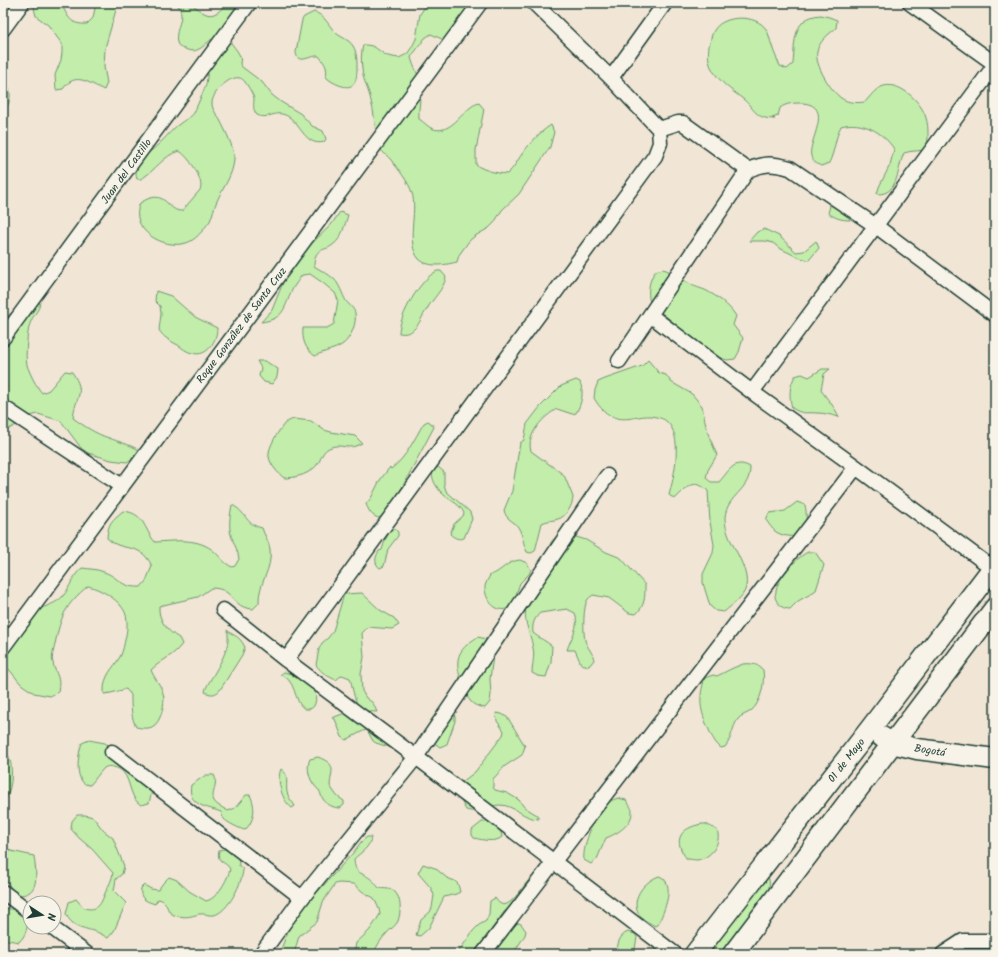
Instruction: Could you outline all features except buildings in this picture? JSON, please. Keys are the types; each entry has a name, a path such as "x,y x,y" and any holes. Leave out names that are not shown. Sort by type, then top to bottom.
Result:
{"street":[{"path":"3,29 22,3"},
{"name":"Juan del Castillo","path":"3,338 249,3"},
{"name":"Roque González de Santa Cruz","path":"3,647 480,3"},
{"path":"286,660 641,176 655,156 660,143 659,129 611,78 534,3"},
{"path":"611,78 665,3"},
{"path":"752,392 995,64 910,3"},
{"path":"659,129 678,123 683,123 748,170"},
{"path":"619,361 748,170 762,164 776,164 790,168 876,226 995,315"},
{"path":"650,315 752,392 994,568"},
{"path":"3,407 122,486"},
{"path":"484,954 553,861 856,467"},
{"path":"261,954 302,898 416,756 607,476"},
{"name":"01 de Mayo","path":"696,954 994,568"},
{"path":"733,954 995,608"},
{"path":"222,610 675,954"},
{"name":"Bogotá","path":"870,729 892,743 917,749 995,759"},
{"path":"112,752 302,898"},
{"path":"782,843 804,860"},
{"path":"3,892 22,906"},
{"path":"62,935 87,954"},
{"path":"943,954 963,941 995,941"}],"green space":[{"path":"3,3 21,3 9,12 3,14"},
{"path":"35,3 61,3 70,19 77,23 87,24 93,18 96,3 118,3 105,48 104,67 107,83 104,90 88,82 77,80 72,81 63,89 56,90 55,75 61,60 62,44 48,25 36,16 34,8"},
{"path":"176,3 191,3 209,15 222,9 227,3 240,3 229,39 239,53 241,60 240,64 262,82 272,95 301,114 312,126 323,131 326,139 324,142 318,143 313,141 304,134 289,117 284,115 276,114 265,117 257,115 254,109 254,98 241,78 236,78 225,83 215,94 212,106 227,134 233,150 234,159 232,171 219,196 209,222 193,240 186,243 177,244 158,240 143,229 139,221 138,212 140,203 156,197 161,198 172,208 182,211 200,190 200,181 195,169 183,153 179,151 169,156 141,179 137,179 136,174 137,168 144,158 176,126 194,113 206,85 208,69 215,42 212,39 201,48 194,51 180,47 176,39 181,13 180,8"},
{"path":"432,3 475,3 446,41 431,34 425,38 411,57 421,87 419,119 431,128 437,130 443,129 453,124 472,106 479,103 484,109 476,150 476,165 484,169 507,174 539,134 551,125 554,132 550,147 519,194 502,210 494,223 469,241 459,255 457,262 437,265 423,262 419,259 415,252 412,236 414,209 412,193 403,176 379,147 372,105 361,60 363,45 373,46 391,57 399,58 407,54 416,39 420,14 425,7"},
{"path":"314,12 323,17 336,33 349,42 354,48 357,62 357,72 356,80 352,86 344,87 332,82 326,77 326,66 319,56 301,59 297,56 296,52 302,20 304,17"},
{"path":"821,15 837,20 836,28 824,38 818,48 817,57 824,77 837,95 850,102 865,102 879,88 888,85 895,86 902,89 914,99 924,112 928,129 927,149 904,153 896,180 890,190 884,193 877,194 890,165 894,149 884,137 864,126 841,126 829,163 821,166 814,161 811,156 811,150 819,117 817,111 812,106 803,103 788,104 780,108 778,116 772,118 775,119 768,119 760,116 743,99 721,81 711,67 708,56 711,37 719,24 725,21 740,18 755,21 761,24 769,35 780,66 787,69 793,64 795,39 800,26 805,20"},
{"path":"3,82 9,89 10,97 8,105 3,112"},
{"path":"837,203 850,213 850,220 844,220 828,213 830,206 828,205"},
{"path":"340,212 348,215 341,235 330,247 318,252 314,266 330,275 336,281 346,301 353,308 355,321 351,334 343,344 337,348 315,356 305,344 303,328 327,328 334,324 338,300 335,293 310,274 302,275 293,288 286,306 280,315 261,322 272,310 284,280 308,247 331,225"},
{"path":"764,229 779,236 796,252 804,251 816,241 819,248 809,260 800,258 779,248 773,243 765,241 749,241 757,232"},
{"path":"663,269 714,295 733,312 736,316 733,325 743,338 739,352 735,359 727,360 712,355 650,303 649,286 651,279 655,271"},
{"path":"437,271 441,271 446,277 441,289 415,328 408,333 399,333 403,317 412,298 424,281"},
{"path":"156,291 171,296 195,317 217,328 217,333 213,343 207,350 198,354 186,351 163,335 159,330 161,314 160,306 155,301"},
{"path":"39,298 40,305 28,330 26,355 27,365 33,380 42,393 49,390 65,371 72,372 79,385 79,395 73,418 99,434 139,450 134,457 127,462 111,460 88,453 81,448 61,421 38,414 30,416 9,429 3,426 3,320 11,313"},
{"path":"648,360 659,373 666,375 671,382 692,394 702,406 707,431 717,455 708,470 706,478 711,482 719,482 732,467 736,465 740,464 750,467 747,481 730,503 725,517 728,534 740,559 747,582 745,591 734,604 724,612 716,611 710,606 703,583 703,574 713,553 714,545 710,522 708,491 703,487 694,484 675,499 669,495 676,456 675,436 672,427 665,420 651,416 626,419 613,417 598,405 594,398 598,382 642,366"},
{"path":"257,361 265,361 278,369 277,377 272,384 264,382 259,376 261,368"},
{"path":"822,369 830,369 824,374 821,390 839,417 822,413 802,412 792,408 790,392 795,376 802,374 809,377"},
{"path":"576,380 580,382 582,394 580,405 576,413 572,414 557,409 552,412 537,426 531,438 530,445 531,451 564,475 573,497 572,504 561,518 542,523 535,551 531,553 527,552 518,527 508,518 504,510 512,491 520,443 524,440 527,424 540,407 561,386"},
{"path":"294,419 311,421 324,430 355,436 362,443 352,447 333,446 324,452 319,462 312,470 299,476 284,478 273,466 269,453 274,439 285,423"},
{"path":"428,421 434,427 396,499 386,514 379,518 372,515 366,504 371,498 380,480 390,467 391,469 402,459 424,423"},
{"path":"438,467 444,472 444,484 446,491 470,512 472,519 464,538 460,539 453,537 450,534 454,524 463,516 464,513 459,506 440,491 436,485 432,475"},
{"path":"797,502 805,505 806,522 803,531 799,535 794,536 785,536 776,532 766,520 769,513 785,511"},
{"path":"232,505 237,508 252,524 262,528 268,541 270,556 268,570 259,596 259,603 253,609 244,607 224,591 211,588 198,597 159,606 160,616 164,625 179,638 182,644 175,652 151,670 161,687 164,697 162,712 155,725 146,728 136,727 132,716 131,695 126,689 104,694 104,687 107,677 121,655 126,634 127,621 124,610 116,600 99,590 88,586 69,605 62,618 52,658 59,679 58,692 50,696 34,693 21,684 3,662 4,633 38,610 60,599 66,593 78,571 82,568 104,572 128,586 141,587 146,581 152,566 147,558 136,550 113,543 107,538 108,529 111,522 123,511 130,512 140,518 155,542 186,541 201,544 215,552 232,567 235,566 239,559 230,530"},
{"path":"391,529 395,529 398,532 398,536 388,549 384,566 380,568 376,562 377,556 379,551 382,550"},
{"path":"561,534 586,540 606,552 621,558 645,585 645,597 641,608 636,614 629,613 609,598 593,595 588,599 584,612 584,636 594,660 589,666 581,664 575,650 567,650 576,627 575,613 567,609 540,613 534,622 533,633 552,646 551,662 546,677 538,676 532,673 534,651 525,616 527,603 550,545 554,539"},
{"path":"808,552 815,552 824,565 816,590 798,601 790,609 782,607 777,602 775,597 779,583 793,564 801,556"},
{"path":"520,560 527,563 531,570 520,583 512,606 507,609 497,608 489,601 485,591 485,586 490,575 498,572 511,562"},
{"path":"362,593 380,610 394,618 399,625 392,629 368,627 362,633 364,657 361,674 362,691 366,698 373,703 377,712 363,709 359,706 354,697 350,678 342,675 336,680 325,674 316,665 319,649 322,643 333,631 344,594"},
{"path":"227,630 239,638 245,647 242,655 220,690 215,694 209,694 205,692 206,688 225,652 228,637"},
{"path":"478,637 486,639 491,644 493,656 490,679 490,702 485,708 479,707 471,702 466,694 458,670 460,653 468,644"},
{"path":"743,664 754,664 763,670 762,692 760,698 751,711 738,719 727,744 725,747 721,748 717,744 706,723 701,704 701,692 705,678 713,675 717,676"},
{"path":"284,672 299,676 314,687 316,700 312,708 305,709 302,707 292,685 286,677 280,675"},
{"path":"345,713 357,716 391,743 392,748 373,741 367,730 346,740 342,737 335,719 332,718"},
{"path":"496,713 502,714 508,718 525,746 522,755 505,766 493,779 493,787 495,790 507,793 519,800 524,807 537,815 539,819 529,817 510,807 500,805 495,805 480,811 466,810 460,799 462,782 475,772 503,735 504,731 497,721"},
{"path":"439,715 455,716 455,721 447,744 440,747 433,742 428,727 431,720"},
{"path":"89,740 105,743 109,746 152,791 149,803 141,805 136,801 124,773 111,766 105,767 90,785 85,784 81,780 78,768 79,754 82,743"},
{"path":"3,749 10,759 11,776 10,788 6,798 3,801"},
{"path":"318,757 331,765 332,772 330,786 337,796 344,801 344,805 340,808 333,807 326,803 319,790 311,780 308,769 309,762 310,759"},
{"path":"281,769 287,777 287,792 295,806 292,808 288,805 281,790 279,779"},
{"path":"206,775 214,775 215,778 216,782 213,798 215,803 228,811 235,808 246,795 250,795 254,813 251,822 245,830 234,826 225,820 221,812 205,807 195,801 192,797 191,785"},
{"path":"618,798 626,800 631,807 632,816 624,828 606,838 597,859 591,864 584,860 584,854 591,829 604,806 610,801"},
{"path":"77,815 93,817 103,830 113,838 124,866 122,874 116,879 114,891 126,903 114,931 108,938 97,932 74,924 66,914 69,902 76,899 84,908 93,909 97,907 103,899 113,873 92,849 71,829 72,821"},
{"path":"482,822 495,825 500,830 502,837 496,840 474,838 472,835 472,830"},
{"path":"706,824 717,830 717,845 711,853 702,859 687,859 680,846 679,841 681,836 688,828"},
{"path":"367,837 371,837 369,844 365,850 354,859 357,871 368,877 379,888 391,889 397,894 400,901 400,910 399,918 396,924 383,938 373,954 354,954 356,943 369,931 376,921 380,914 379,909 374,898 363,892 354,884 335,884 323,902 317,922 299,936 294,954 279,954 291,924 301,910"},
{"path":"3,844 11,851 34,856 36,876 33,888 30,892 17,895 3,876"},
{"path":"224,849 238,854 239,866 243,869 238,888 234,896 219,913 214,915 201,914 187,917 178,916 171,913 166,904 161,900 158,899 155,904 146,901 142,897 141,888 144,885 151,889 158,890 169,877 177,880 189,891 206,901 214,897 227,878 230,869 219,858 219,850"},
{"path":"423,864 435,868 447,878 455,881 458,884 460,892 444,897 429,928 420,936 416,935 421,920 430,912 434,895 431,888 418,873"},
{"path":"659,876 664,879 667,884 668,898 658,924 655,926 641,917 637,911 636,905 639,893 643,887"},
{"path":"765,877 769,879 769,889 754,926 749,954 706,954"},
{"path":"531,878 535,879 518,901 504,912 474,954 457,954 473,931 486,921 489,914 490,901 495,898 501,904 505,905 509,903"},
{"path":"3,909 11,909 22,914 22,935 24,935 23,937 19,942 3,939"},
{"path":"518,923 521,924 526,931 513,954 490,954 511,927"},
{"path":"628,932 635,934 637,937 635,949 632,954 616,954 620,938"}]}
